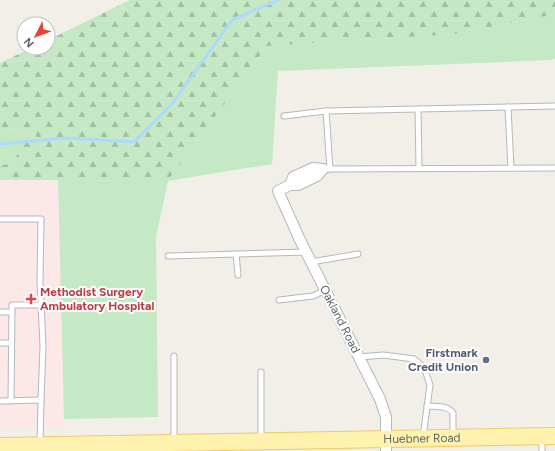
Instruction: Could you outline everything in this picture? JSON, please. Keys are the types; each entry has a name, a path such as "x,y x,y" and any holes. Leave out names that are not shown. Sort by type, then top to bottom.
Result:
{"main road":[{"name":"Huebner Road","path":"0,446 40,445 140,447 178,444 261,442 386,446 423,439 546,441"}],"street":[{"name":"Oakland Road","path":"326,169 313,168 292,177 290,185 278,191 306,252 380,399 386,417 386,446"}],"lane":[{"path":"284,116 326,111 555,106"},
{"path":"508,107 511,168"},
{"path":"418,110 419,168"},
{"path":"326,111 326,169 555,168"},
{"path":"0,219 41,219 40,281 43,346 40,445"},
{"path":"168,256 306,252"},
{"path":"236,254 238,275"},
{"path":"311,262 358,254"},
{"path":"279,300 313,296 325,290"},
{"path":"11,401 12,305 41,304"},
{"path":"0,312 12,312"},
{"path":"0,343 12,343"},
{"path":"359,357 383,355 414,359 421,365 426,373 430,385 423,439"},
{"path":"174,356 178,444"},
{"path":"261,372 261,442"},
{"path":"0,401 41,400"},
{"path":"427,406 446,407 454,413 453,439"}],"shaded area":[{"name":"Methodist Surgery Ambulatory Hospital","path":"58,179 65,425 0,427 0,180"}],"green space":[{"path":"130,0 555,0 555,14 454,34 267,46 168,180 0,180 0,165 5,165 20,153 19,144 40,141 30,129 0,130 0,63 16,55 56,56 56,36"},
{"path":"555,14 555,59 551,60 278,71 272,164 168,181 156,237 158,417 64,419 58,179 168,180 267,46 454,34"},
{"path":"30,129 40,141 20,153 5,165 0,165 0,130"}],"waterway":[{"path":"0,144 66,138 134,142 172,104 232,20 278,0"}],"place":[{"name":"Methodist Surgery Ambulatory Hospital","path":"31,299"},
{"name":"Firstmark Credit Union","path":"486,360"}]}
